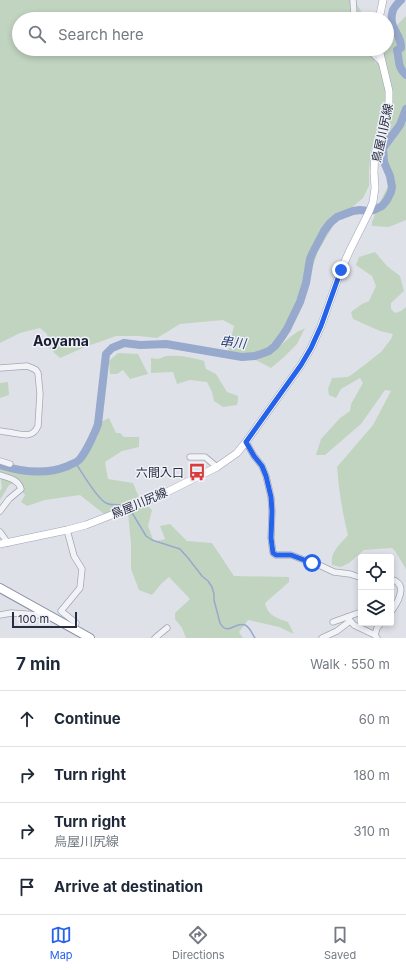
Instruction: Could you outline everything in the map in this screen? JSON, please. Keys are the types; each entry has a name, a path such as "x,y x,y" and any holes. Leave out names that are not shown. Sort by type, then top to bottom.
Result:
{"highway":[{"path":"0,588 90,638"}],"main road":[{"path":"380,12 383,0"},
{"name":"鳥屋川尻線","path":"0,544 86,525 161,495 217,467 237,453 246,442 301,365 311,348 321,326 347,257 373,202 375,188 375,152 389,105 389,91 380,56"}],"street":[{"path":"352,0 354,12"},
{"path":"375,56 382,63"},
{"path":"0,368 27,366 36,370 38,373 40,394 38,426 32,433 25,435 0,431"},
{"path":"246,442 262,466 266,476 271,497 271,538 273,553 276,555 291,555 334,572 358,577"},
{"path":"190,457 205,457 217,467"},
{"path":"0,461 10,464"},
{"path":"0,475 16,481 20,484 21,489 0,511"},
{"path":"66,530 74,556 82,569 80,588 61,610 76,624 73,629"},
{"path":"0,532 8,543"},
{"path":"394,580 400,586 401,591 394,607"},
{"path":"0,615 11,613 39,615 44,612"},
{"path":"322,638 337,631 349,619 358,614"},
{"path":"333,622 349,619"},
{"path":"349,619 354,625 376,636 379,626"},
{"path":"155,638 167,628"}],"green space":[{"path":"0,0 354,0 362,12 12,12 12,56 372,56 376,64 379,56 394,56 394,31 406,16 406,220 389,227 372,226 372,222 380,202 390,182 383,142 371,149 369,186 363,198 336,221 318,251 307,288 292,324 292,328 285,339 258,353 228,351 234,326 223,320 180,324 157,338 116,336 60,358 48,347 47,334 40,328 20,333 0,343"},
{"path":"375,252 387,266 400,276 404,291 391,303 391,309 395,313 406,307 406,569 392,548 364,550 349,563 341,567 332,565 334,552 348,535 341,501 337,467 373,425 391,391 385,390 361,424 325,455 316,455 321,439 340,418 350,411 351,404 363,383 360,378 341,389 336,398 329,395 328,389 332,378 348,377 354,373 381,352 393,334 380,331 353,319 351,312 369,301 376,286 372,276 356,265 359,257"},
{"path":"305,328 297,344 271,368 254,359 260,358 272,352 297,332"},
{"path":"118,353 138,354 148,374 130,379 123,370 117,374 110,374 109,361"},
{"path":"166,356 195,358 204,361 206,369 216,374 227,392 238,396 237,405 223,407 214,401 212,392 207,382 190,380 177,384 173,372 151,373 151,358 158,359"},
{"path":"8,382 9,395 0,398 0,383"},
{"path":"109,418 116,433 120,433 124,437 139,437 139,447 122,451 105,462 108,479 133,483 140,500 104,514 80,495 45,500 27,506 21,502 25,495 15,483 9,485 0,500 0,491 2,488 0,465 31,475 63,471 82,462 98,436 99,423"},
{"path":"147,505 152,510 148,526 154,542 165,539 160,526 170,524 187,541 212,543 234,576 289,577 289,582 265,603 271,614 288,622 294,634 279,627 248,620 239,632 243,638 186,638 182,628 175,619 175,613 190,599 169,577 152,595 139,590 131,569 131,544 128,513"}],"waterway":[{"name":"串川","path":"393,12 401,0"},
{"name":"串川","path":"394,28 401,43 401,48 397,50 399,64 406,75"},
{"name":"串川","path":"0,465 25,471 51,471 68,466 79,460 90,443 98,424 106,354 112,348 124,343 140,345 166,344 242,357 255,356 269,351 275,346 287,329 300,302 306,283 310,259 324,231 330,223 337,217 353,211 374,210 382,206 387,200 392,187 390,176 384,162 383,148 400,125 406,109"},
{"path":"75,462 94,491 102,500 110,504 125,505"},
{"path":"131,511 146,536 152,540 180,549 202,576 208,581 212,587 220,623 223,627 229,629 241,624 245,625 250,629 255,638"}],"place":[{"name":"六間入口","path":"197,472"}],"district":[{"name":"Aoyama","path":"61,340"}],"route":[{"path":"312,563 291,555 276,555 273,553 271,538 271,497 266,476 262,466 246,442 301,365 311,348 321,326 341,270"}]}
